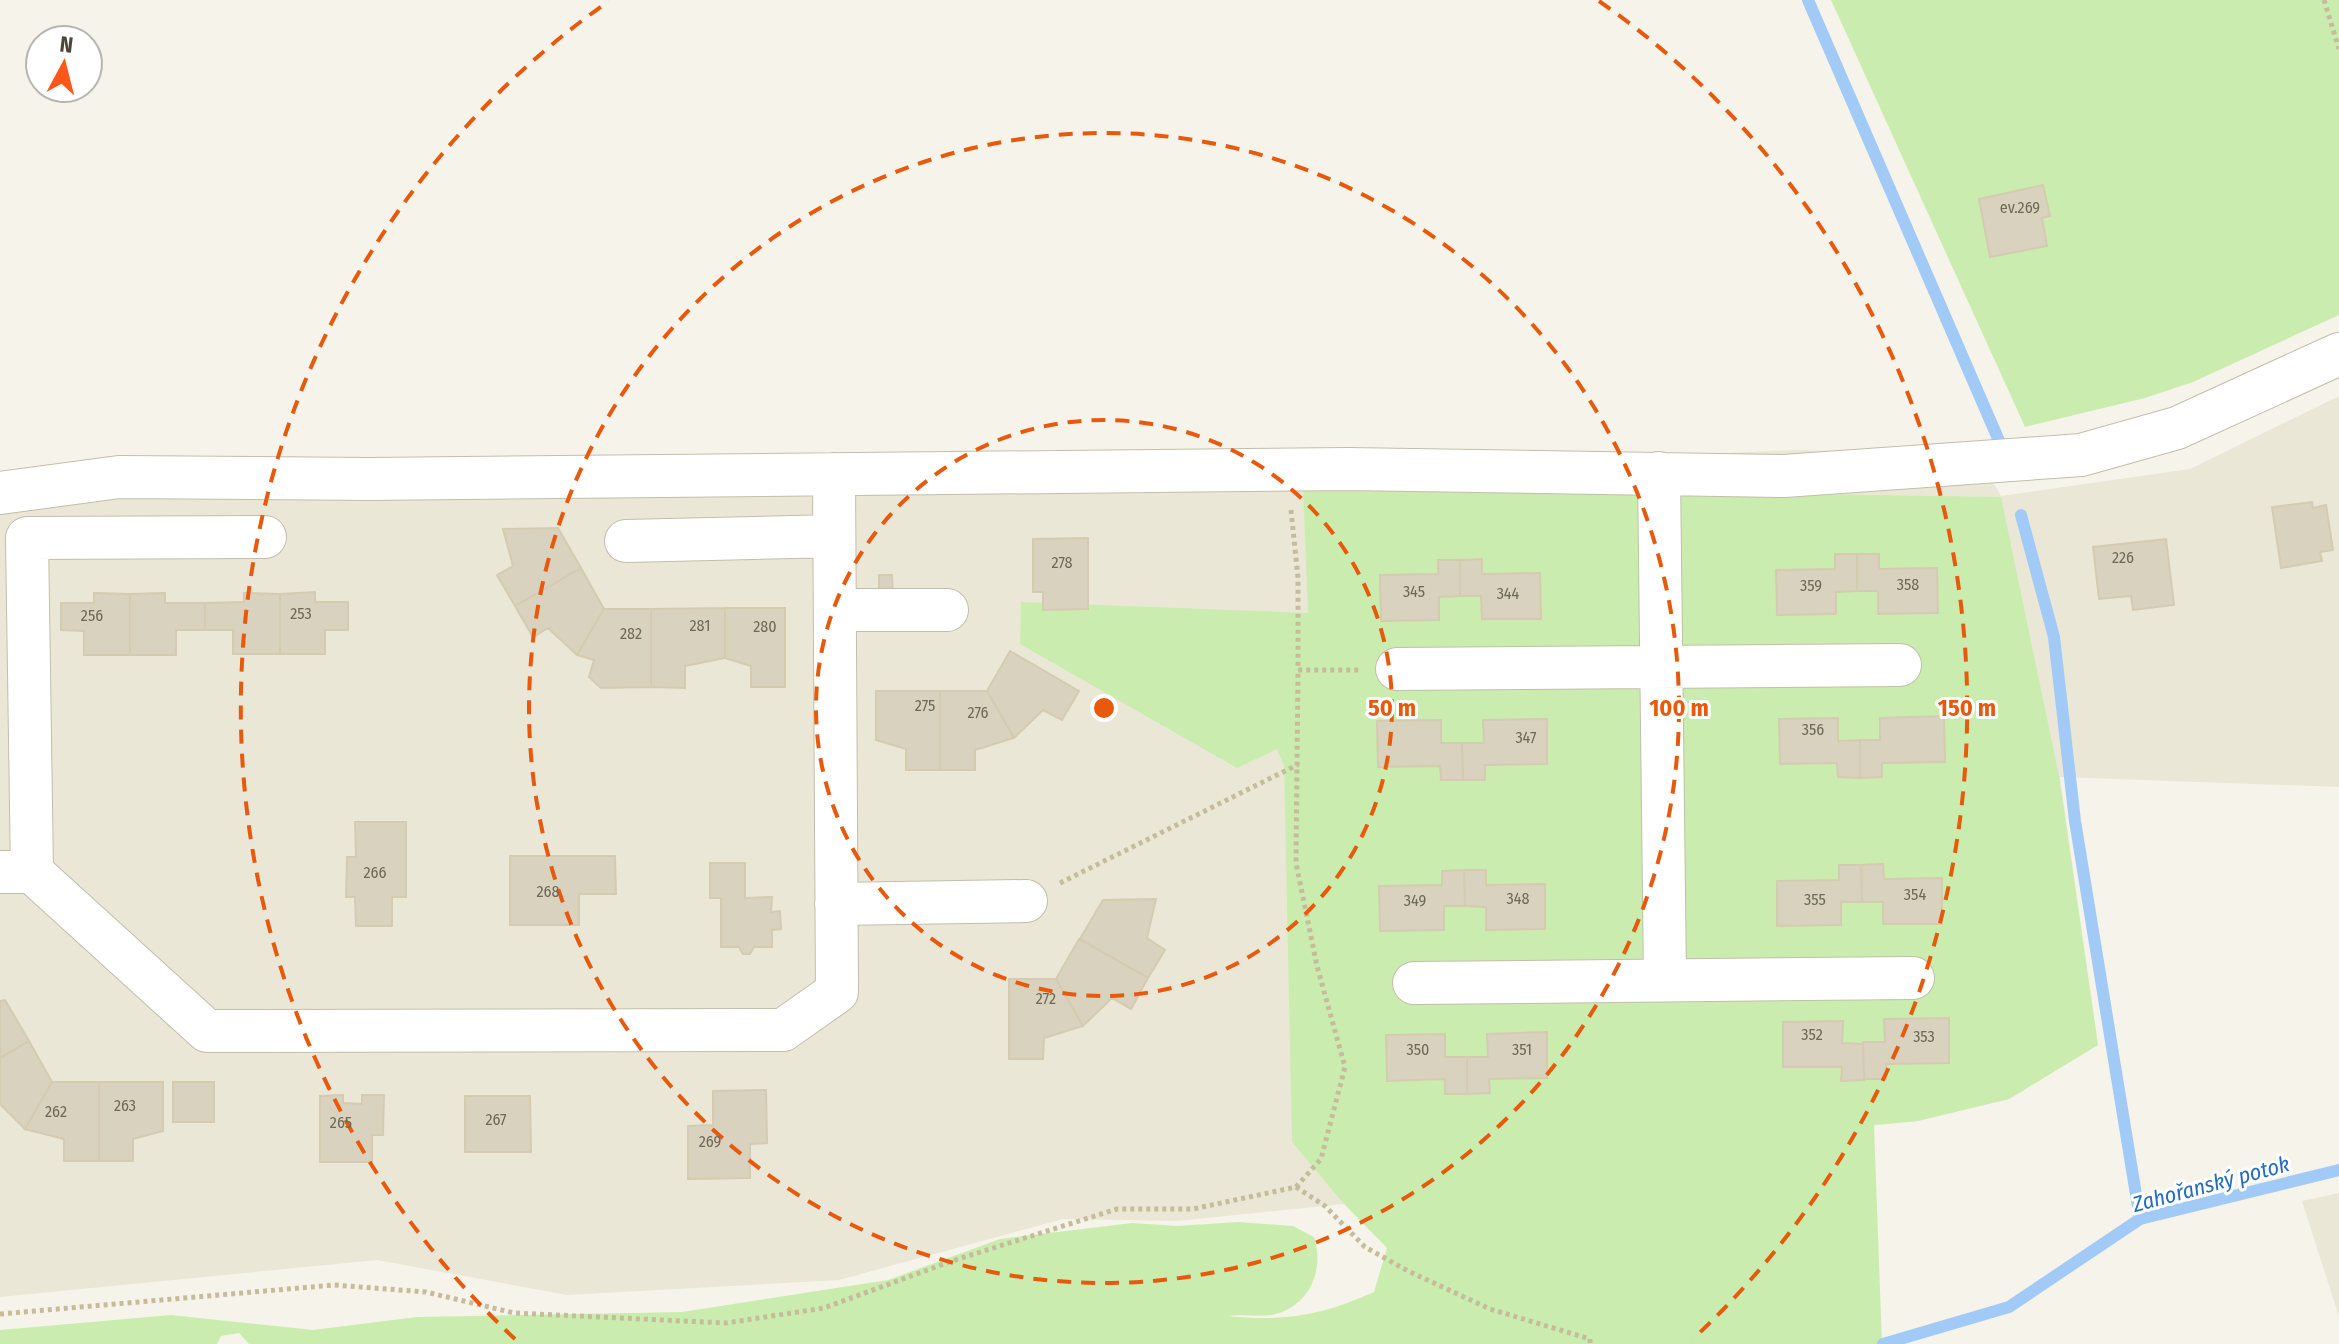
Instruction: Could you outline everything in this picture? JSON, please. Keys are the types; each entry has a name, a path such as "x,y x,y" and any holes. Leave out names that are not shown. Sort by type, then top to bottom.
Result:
{"street":[{"path":"0,493 119,477 369,479 1287,469 1784,476 2081,455 2177,428 2339,354"},
{"path":"1659,473 1665,980"},
{"path":"265,537 27,538 16,872 207,1031 783,1030 837,992 834,474"},
{"path":"626,541 834,536"},
{"path":"835,610 947,610"},
{"path":"1397,669 1900,665"},
{"path":"836,904 1026,901"},
{"path":"1414,983 1913,978"}],"path":[{"path":"2324,0 2339,49"},
{"path":"0,1314 334,1285 426,1292 514,1313 726,1323 824,1308 952,1261 1117,1209 1193,1209 1296,1187 1321,1159 1345,1067 1317,966 1296,863 1298,578 1287,469"},
{"path":"1298,670 1397,669"},
{"path":"1026,901 1297,765"},
{"path":"1296,1187 1325,1206 1365,1247 1408,1271 1490,1309 1590,1339 1590,1344"}],"shaded area":[{"path":"2339,396 2339,787 2060,777 2098,1045 2009,1099 1918,1121 1422,1169 1344,1204 1178,1221 1063,1219 839,1280 567,1295 377,1260 0,1297 0,472 112,457 1287,469 1797,450 1895,452 1971,444 2001,496 2190,469"},
{"path":"2339,1193 2339,1317 2302,1201"}],"green space":[{"path":"1831,0 2339,0 2339,315 2193,382 2145,398 2025,427"},
{"path":"1303,486 2001,497 2059,776 2098,1045 2009,1099 1918,1121 1874,1125 1882,1344 249,1344 239,1333 221,1336 217,1344 0,1344 0,1330 171,1315 313,1330 417,1317 682,1312 888,1280 1000,1239 1132,1223 1177,1226 1238,1222 1293,1226 1314,1237 1317,1250 1315,1275 1311,1286 1296,1304 1272,1315 1228,1316 1267,1318 1303,1315 1374,1292 1387,1248 1344,1204 1292,1142 1284,765 1277,749 1237,768 1020,644 1021,602 1308,613"}],"building":[{"path":"2043,185 2050,216 2042,218 2047,246 1990,257 1979,199"},
{"path":"2312,502 2313,508 2326,505 2333,550 2320,552 2322,561 2281,568 2272,507"},
{"path":"558,528 581,568 515,606 497,575 513,566 503,529"},
{"path":"1088,538 1088,609 1043,610 1043,592 1033,592 1033,539"},
{"path":"2166,539 2174,605 2133,610 2131,596 2099,599 2093,547"},
{"path":"1835,554 1857,554 1857,591 1836,592 1836,614 1777,615 1776,570 1835,569"},
{"path":"1857,554 1879,554 1879,569 1937,568 1938,613 1878,614 1878,591 1857,591"},
{"path":"1482,559 1482,574 1540,573 1541,619 1482,619 1481,596 1460,596 1460,560"},
{"path":"1438,560 1460,560 1460,596 1439,597 1439,620 1381,621 1380,575 1438,574"},
{"path":"581,568 604,609 577,655 548,628 533,637 515,606"},
{"path":"879,575 892,575 893,600 879,601"},
{"path":"315,592 315,602 348,602 348,630 325,630 325,654 280,654 280,594"},
{"path":"94,593 130,594 130,655 84,655 84,631 61,630 61,603 94,603"},
{"path":"165,593 165,603 205,603 205,630 176,630 176,655 130,655 130,594"},
{"path":"244,593 280,594 280,654 233,654 233,630 205,630 205,603 244,602"},
{"path":"725,608 725,658 685,666 685,688 651,687 651,609"},
{"path":"725,608 785,608 785,687 751,687 751,666 725,658"},
{"path":"604,609 651,609 651,687 601,688 589,677 594,660 577,655"},
{"path":"1010,651 1079,691 1062,720 1043,710 1014,738 987,691"},
{"path":"876,691 940,691 940,770 906,770 906,749 876,740"},
{"path":"940,691 987,691 1014,738 975,750 975,770 940,770"},
{"path":"1944,716 1945,762 1882,763 1882,777 1860,778 1860,740 1880,740 1880,718"},
{"path":"1838,718 1838,741 1860,740 1860,778 1838,777 1837,763 1780,764 1779,719"},
{"path":"1547,719 1547,764 1485,765 1485,780 1463,780 1462,743 1484,743 1483,720"},
{"path":"1441,720 1441,743 1462,743 1463,780 1441,780 1440,766 1378,767 1377,721"},
{"path":"355,822 406,822 406,897 392,897 392,926 356,926 355,897 346,897 347,857 356,857"},
{"path":"510,856 615,856 616,894 579,894 579,925 510,925"},
{"path":"710,863 745,863 745,898 772,897 771,912 780,911 781,929 772,930 772,947 754,947 750,954 743,954 739,947 721,947 721,898 710,898"},
{"path":"1883,864 1884,879 1942,878 1942,924 1883,924 1883,902 1862,902 1861,865"},
{"path":"1839,865 1861,865 1862,902 1841,902 1841,925 1777,926 1777,881 1839,880"},
{"path":"1464,870 1486,870 1486,885 1545,884 1545,929 1486,930 1486,907 1465,906"},
{"path":"1464,870 1465,906 1444,906 1444,930 1380,931 1379,886 1442,885 1442,871"},
{"path":"1156,899 1147,938 1165,950 1148,978 1080,939 1103,900"},
{"path":"1079,939 1148,978 1131,1009 1112,998 1083,1026 1056,979"},
{"path":"1009,979 1056,979 1083,1026 1044,1038 1043,1059 1009,1059"},
{"path":"5,1000 29,1041 0,1058 0,1001"},
{"path":"1949,1018 1949,1063 1886,1064 1886,1079 1864,1079 1863,1042 1885,1042 1884,1019"},
{"path":"1843,1021 1842,1043 1863,1044 1864,1080 1841,1081 1842,1067 1783,1067 1783,1022"},
{"path":"1547,1032 1547,1078 1489,1079 1490,1093 1467,1094 1467,1057 1488,1057 1487,1034"},
{"path":"1445,1034 1445,1057 1467,1057 1467,1094 1445,1094 1445,1079 1387,1081 1386,1035"},
{"path":"29,1041 52,1082 25,1129 0,1104 0,1058"},
{"path":"52,1082 99,1082 99,1161 64,1161 64,1139 25,1129"},
{"path":"99,1082 163,1082 163,1131 133,1139 133,1161 99,1161"},
{"path":"173,1082 214,1082 214,1122 173,1122"},
{"path":"766,1090 767,1143 750,1144 750,1178 688,1179 688,1126 713,1125 713,1091"},
{"path":"343,1095 343,1103 362,1104 362,1095 384,1095 383,1135 372,1135 372,1162 320,1162 320,1096"},
{"path":"465,1096 530,1096 531,1152 465,1152"}],"waterway":[{"path":"1808,0 2000,443"},
{"path":"2021,515 2054,637 2075,821 2140,1219"},
{"name":"Zahořanský potok","path":"1883,1344 2009,1307 2140,1219 2339,1170"}]}
